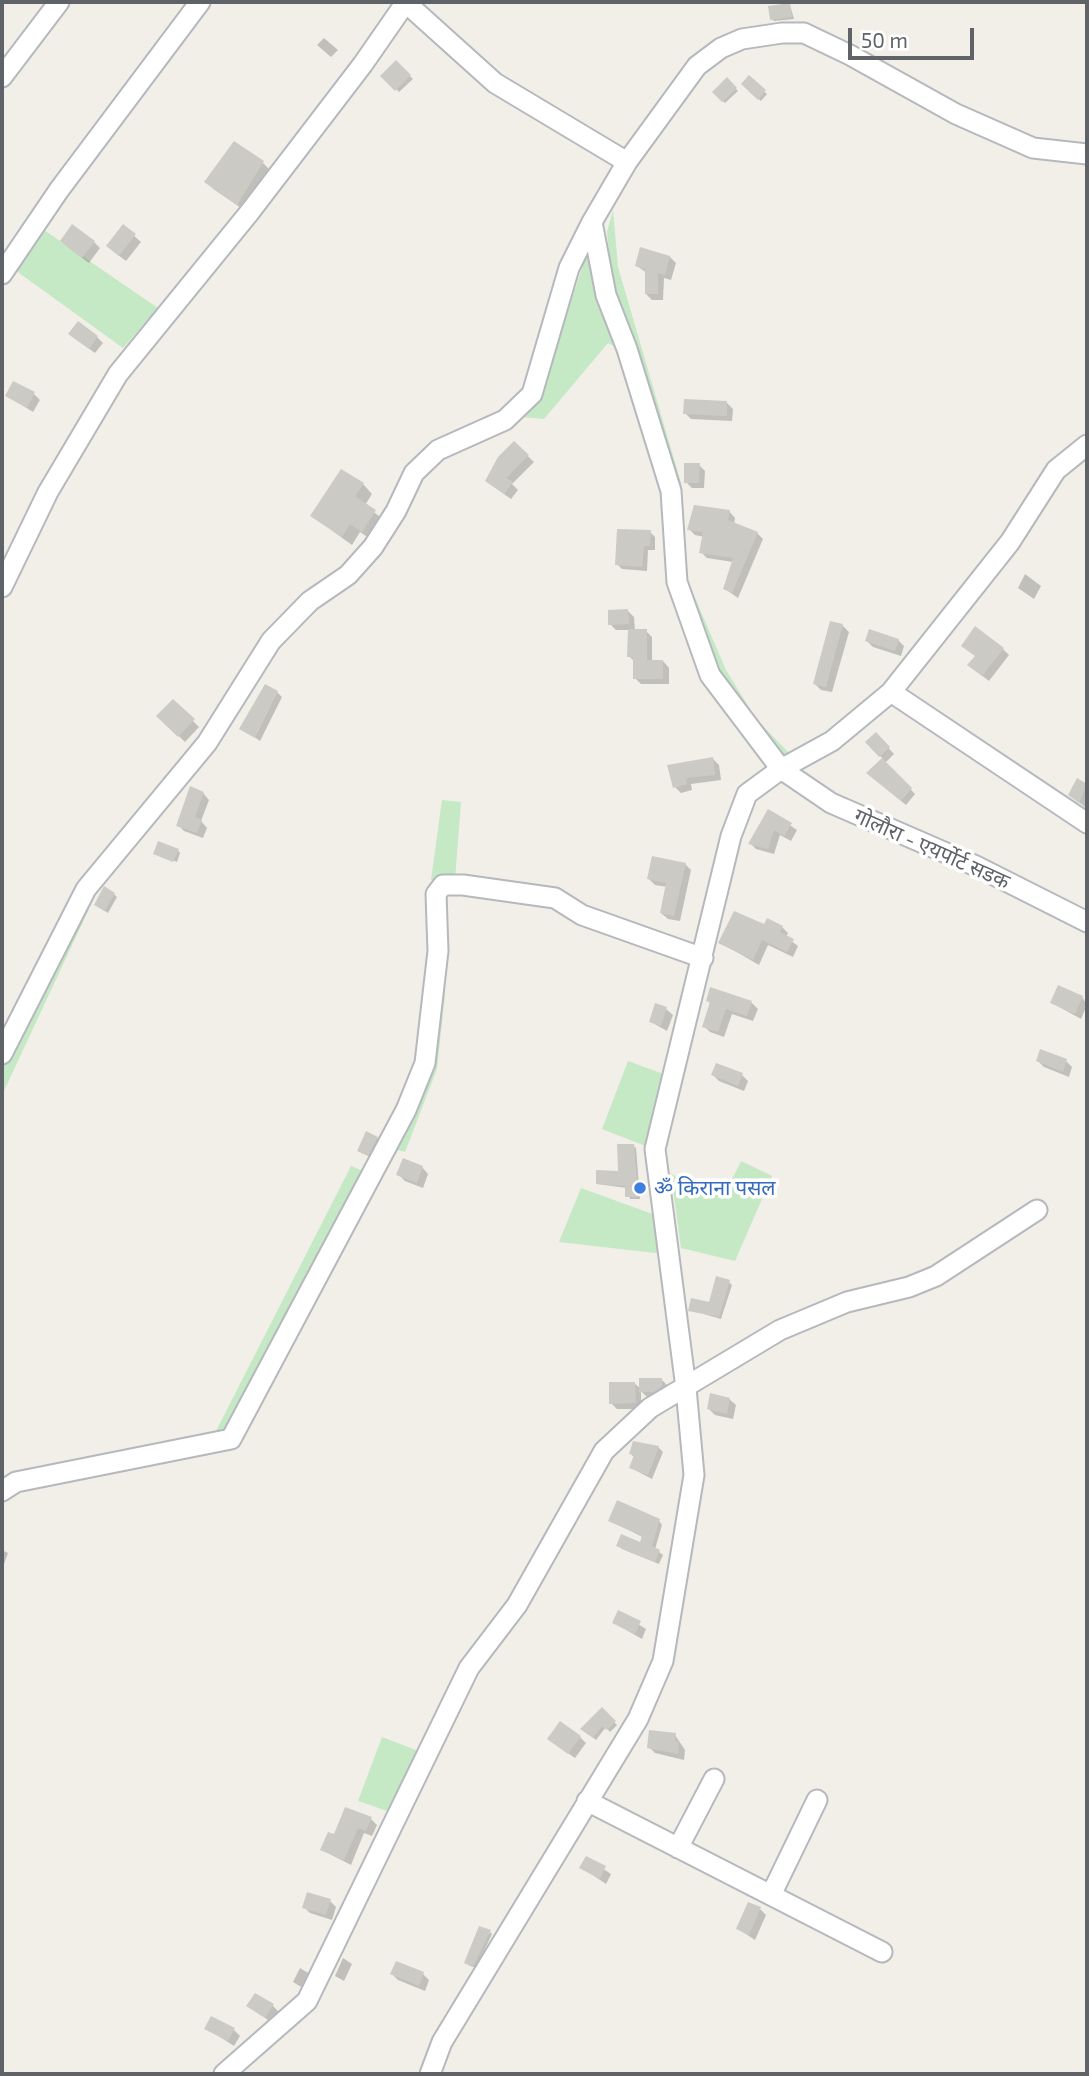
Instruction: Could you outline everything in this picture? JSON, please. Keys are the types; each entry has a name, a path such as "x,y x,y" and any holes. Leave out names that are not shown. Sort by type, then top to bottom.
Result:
{"street":[{"path":"2,77 59,2"},
{"path":"2,274 59,190 200,2"},
{"path":"2,587 48,492 118,374 249,213 363,64 405,2 495,83 627,162"},
{"path":"2,1054 86,889 207,744 271,641 310,601 348,575 373,547 396,511 414,473 422,465 438,450 505,421 531,394 569,268 592,222 627,162 697,66 721,48 742,38 804,33 850,55 956,114 1033,148 1087,154"},
{"name":"गोलौरा - एयर्पोर्ट सडक","path":"592,222 606,295 627,349 671,491 677,582 710,675 781,769 831,803 976,866 1087,922"},
{"path":"430,2074 442,2042 638,1719 663,1661 694,1475 686,1388 656,1149 731,836 747,794 781,769 832,741 891,692 1010,542 1056,471 1087,445"},
{"path":"891,692 1087,823"},
{"path":"2,1490 16,1482 232,1439 406,1110 425,1063 438,951 436,894 443,885 463,885 555,898 582,915 703,958"},
{"path":"224,2074 307,2001 469,1668 517,1605 604,1451 650,1408 780,1330 847,1302 909,1287 936,1276 1037,1210"},
{"path":"678,1848 714,1779"},
{"path":"771,1895 817,1800"},
{"path":"587,1801 881,1952"}],"green space":[{"path":"613,210 618,267 681,483 687,579 726,670 756,719 793,757 785,759 749,720 719,671 684,581 611,273 607,232"},
{"path":"44,230 158,308 123,348 15,270"},
{"path":"588,250 621,350 608,343 544,419 523,417 548,371"},
{"path":"442,800 461,802 455,880 431,880"},
{"path":"447,889 464,891 448,895 445,995 437,1069 405,1152 398,1150 309,1308 410,1113"},
{"path":"85,907 89,909 2,1095 2,1070"},
{"path":"628,1061 666,1075 648,1147 602,1129"},
{"path":"741,1161 772,1176 735,1261 681,1248 671,1174 724,1196"},
{"path":"351,1166 363,1171 232,1426 214,1435"},
{"path":"581,1188 658,1216 664,1254 559,1242"},
{"path":"382,1737 421,1752 390,1812 358,1801"}],"building":[{"path":"790,3 792,17 770,20 768,6"},
{"path":"396,60 411,75 395,91 380,76"},
{"path":"749,75 766,90 758,100 741,84"},
{"path":"727,77 737,88 722,102 712,92"},
{"path":"234,141 264,161 237,205 204,182"},
{"path":"72,224 95,241 82,258 60,241"},
{"path":"123,224 136,234 119,256 106,246"},
{"path":"640,247 670,256 665,275 658,273 658,294 645,294 645,269 635,266"},
{"path":"78,321 98,336 89,349 68,334"},
{"path":"13,381 35,392 27,408 5,396"},
{"path":"684,399 727,401 727,416 683,414"},
{"path":"514,441 529,455 506,478 513,482 504,494 485,481 498,457"},
{"path":"684,463 700,463 699,483 684,483"},
{"path":"341,469 364,483 355,496 376,510 362,532 350,524 342,537 310,516"},
{"path":"694,505 730,510 728,520 758,532 732,593 723,589 733,558 699,553 703,532 687,530"},
{"path":"617,529 651,530 650,546 644,546 642,567 615,565"},
{"path":"628,609 629,624 608,625 608,610"},
{"path":"830,621 843,624 826,687 813,684"},
{"path":"975,626 1004,648 982,676 967,665 975,656 961,646"},
{"path":"628,629 647,629 647,660 663,660 663,679 633,679 633,657 627,657"},
{"path":"869,629 899,639 895,651 865,641"},
{"path":"265,684 278,691 255,738 239,729"},
{"path":"173,699 195,719 178,737 156,716"},
{"path":"876,732 890,747 879,757 865,742"},
{"path":"713,757 715,775 686,778 687,784 673,788 667,765"},
{"path":"882,758 912,788 901,801 866,773"},
{"path":"1077,778 1087,784 1079,803 1068,795"},
{"path":"190,786 204,792 195,817 202,820 197,833 176,826"},
{"path":"768,809 792,823 784,836 774,830 768,849 748,844"},
{"path":"158,841 179,849 173,862 153,854"},
{"path":"652,856 686,863 674,916 660,913 666,883 647,879"},
{"path":"104,886 115,893 105,911 94,905"},
{"path":"734,911 764,924 767,918 783,926 780,932 794,939 787,952 762,940 753,960 718,943"},
{"path":"1058,985 1083,996 1075,1014 1050,1003"},
{"path":"710,987 752,1001 747,1016 726,1009 718,1032 702,1027 710,1002 706,1001"},
{"path":"655,1003 667,1007 661,1026 649,1022"},
{"path":"1040,1049 1067,1059 1063,1072 1036,1061"},
{"path":"716,1063 743,1073 738,1086 711,1075"},
{"path":"366,1131 378,1137 368,1156 357,1151"},
{"path":"617,1144 634,1144 638,1197 625,1197 625,1186 596,1184 596,1170 618,1171"},
{"path":"403,1158 423,1166 417,1183 396,1175"},
{"path":"716,1276 730,1280 719,1317 688,1311 691,1298 709,1302"},
{"path":"639,1378 662,1378 662,1386 654,1392 639,1392"},
{"path":"609,1382 635,1382 636,1403 609,1404"},
{"path":"710,1393 730,1398 727,1414 707,1409"},
{"path":"633,1441 659,1446 648,1475 629,1468 634,1455 629,1454"},
{"path":"617,1500 660,1519 652,1546 660,1550 655,1562 616,1546 621,1534 640,1542 642,1536 608,1521"},
{"path":"618,1610 641,1621 635,1634 612,1623"},
{"path":"602,1707 616,1721 607,1730 602,1726 593,1738 580,1729"},
{"path":"560,1721 581,1736 568,1754 547,1739"},
{"path":"649,1730 676,1733 675,1741 679,1742 678,1754 647,1748"},
{"path":"345,1807 372,1817 366,1831 358,1828 344,1860 320,1850 328,1832 334,1834"},
{"path":"586,1856 606,1866 600,1879 579,1868"},
{"path":"307,1892 331,1899 326,1915 302,1908"},
{"path":"748,1902 761,1907 749,1935 736,1929"},
{"path":"479,1926 491,1930 473,1967 464,1963"},
{"path":"396,1961 424,1972 419,1986 390,1974"},
{"path":"255,1993 274,2004 265,2018 246,2006"},
{"path":"211,2016 235,2028 228,2041 204,2029"}],"place":[{"name":"ॐ किराना पसल","path":"640,1188"}]}
